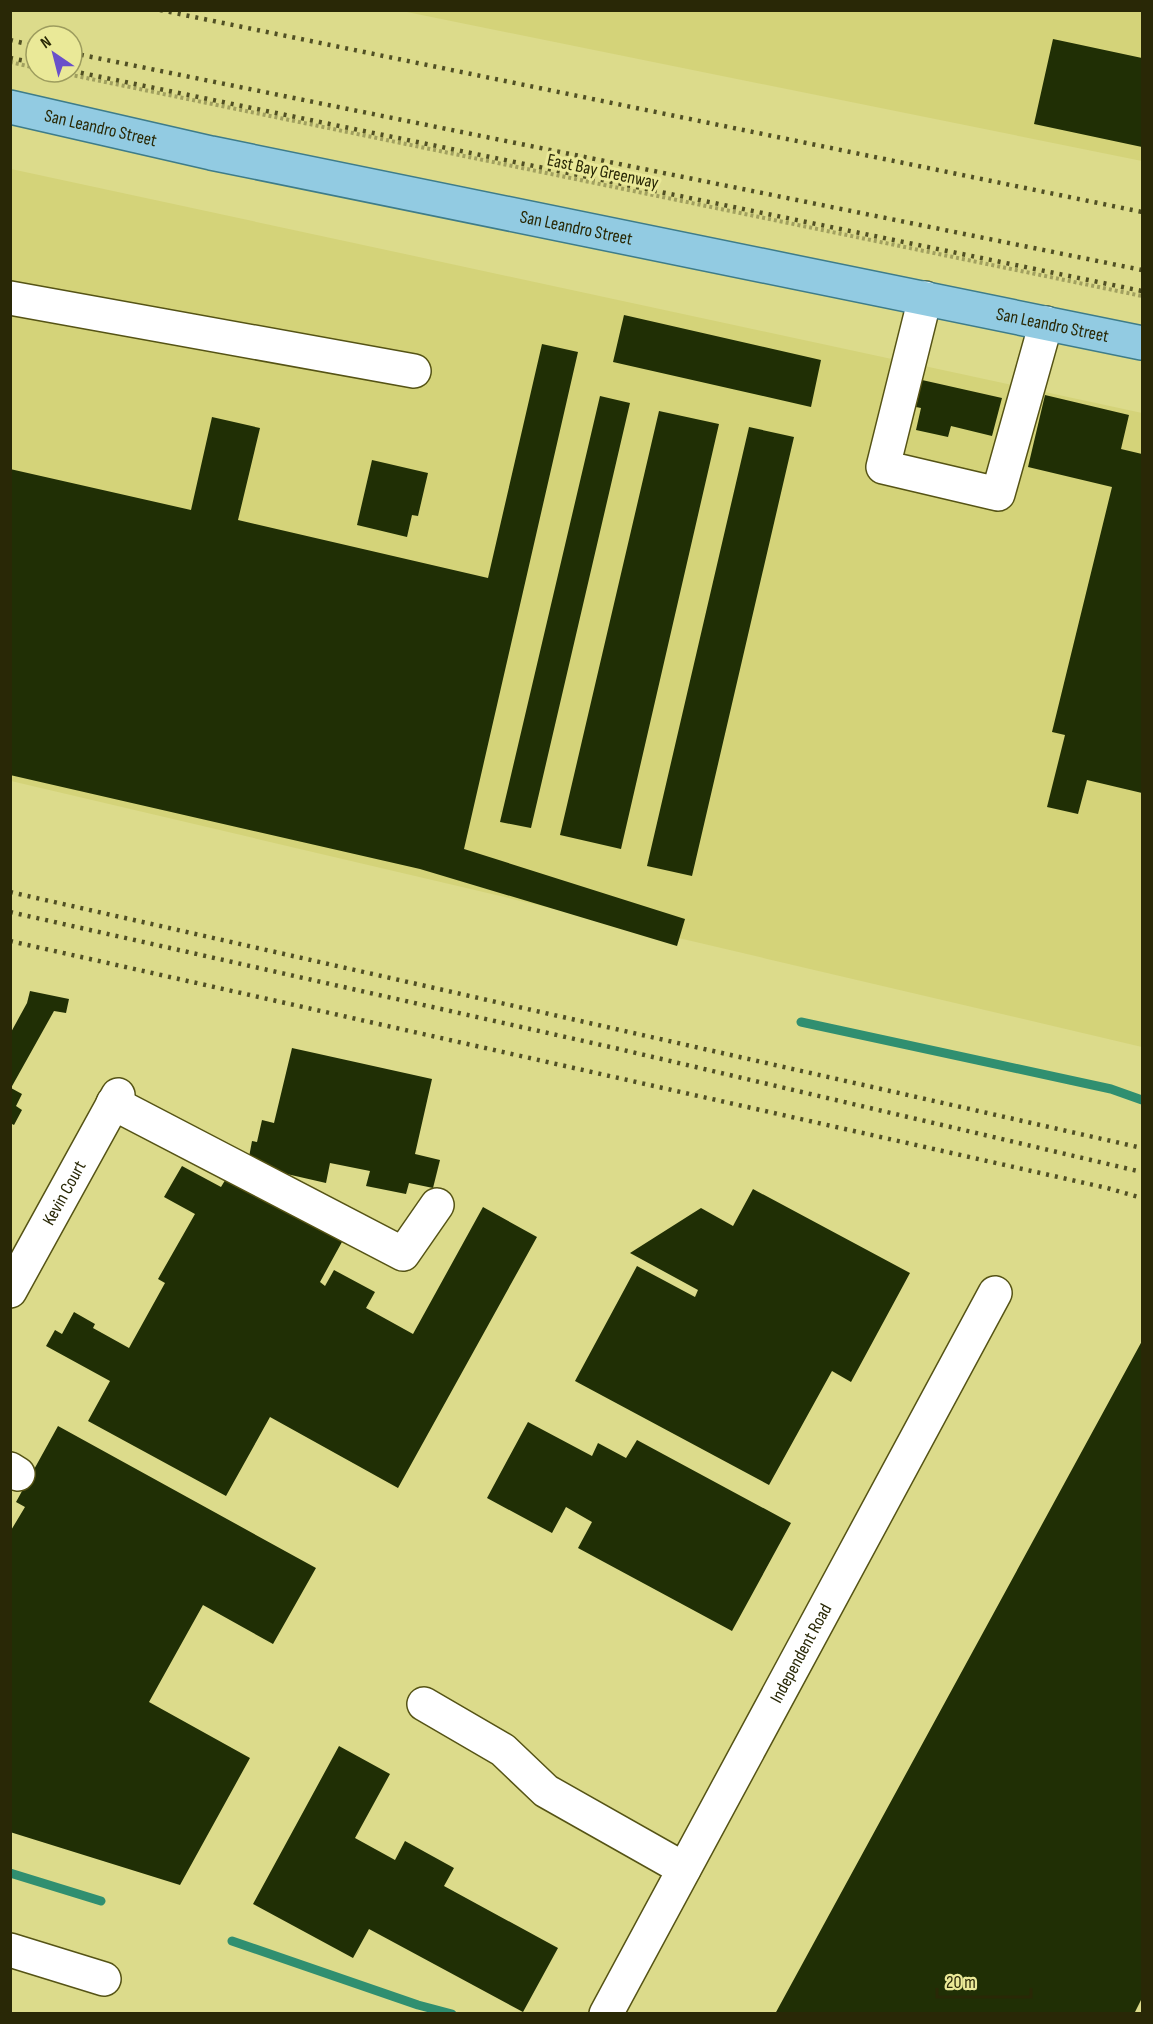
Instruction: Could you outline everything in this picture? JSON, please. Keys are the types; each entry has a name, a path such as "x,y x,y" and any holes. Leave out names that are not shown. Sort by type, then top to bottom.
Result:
{"main road":[{"name":"San Leandro Street","path":"10,107 211,153 1143,343"}],"street":[{"path":"10,298 414,371"},
{"path":"925,298 883,466 998,494 1046,323"},
{"name":"Kevin Court","path":"10,1291 115,1099 403,1254 437,1205"},
{"name":"Independent Road","path":"606,2013 995,1293"},
{"path":"424,1704 503,1750 546,1791 684,1869"},
{"path":"10,1950 104,1979"}],"path":[{"name":"East Bay Greenway","path":"84,78 1143,296"}],"shaded area":[{"path":"402,11 1142,11 1142,161"},
{"path":"11,169 1142,413 1142,1047 11,781"}],"building":[{"path":"1053,39 1142,58 1142,147 1034,124"},
{"path":"624,315 821,360 811,407 613,362"},
{"path":"542,344 578,352 464,849 685,919 677,946 420,869 10,775 10,469 191,510 212,417 260,428 238,520 488,578"},
{"path":"922,380 1002,398 992,436 951,426 948,437 916,430 921,408 916,407"},
{"path":"1045,395 1129,415 1121,449 1142,454 1142,793 1087,780 1078,814 1047,807 1065,735 1052,732 1112,487 1028,467"},
{"path":"600,396 630,403 531,828 500,822"},
{"path":"659,411 719,424 621,849 560,835"},
{"path":"749,427 794,437 692,876 647,866"},
{"path":"372,460 428,473 418,516 412,515 407,537 357,525"},
{"path":"30,991 69,999 66,1013 54,1011 11,1088 22,1094 16,1106 22,1110 14,1125 10,1123 10,1034 27,1003"},
{"path":"292,1048 432,1079 415,1154 440,1160 433,1188 409,1183 406,1194 366,1186 370,1171 330,1163 326,1183 252,1166 253,1157 249,1157 252,1141 257,1142 262,1120 274,1123"},
{"path":"182,1166 221,1187 227,1177 348,1231 320,1282 325,1286 334,1270 375,1292 366,1308 413,1334 483,1207 537,1237 398,1488 270,1417 226,1496 88,1421 110,1381 46,1346 55,1330 62,1334 74,1312 95,1324 93,1328 129,1348 165,1283 158,1279 195,1214 164,1197"},
{"path":"753,1189 910,1273 851,1382 832,1371 769,1485 575,1381 637,1266 695,1297 698,1290 630,1253 701,1208 733,1226"},
{"path":"1142,1341 1142,1998 1134,2014 775,2014"},
{"path":"528,1422 592,1456 598,1443 626,1458 637,1440 791,1523 732,1631 578,1548 592,1522 566,1507 552,1533 487,1498"},
{"path":"58,1426 316,1568 273,1644 203,1605 149,1702 250,1758 180,1885 10,1832 10,1532 25,1507 16,1502"},
{"path":"339,1746 390,1774 355,1838 395,1860 405,1841 454,1868 444,1886 558,1948 523,2012 369,1929 353,1958 253,1904"}],"waterway":[{"path":"801,1022 1111,1089 1142,1100"},
{"path":"10,1873 101,1901"},
{"path":"232,1941 418,2005 452,2014"}],"railway":[{"path":"160,10 1142,212"},
{"path":"10,40 24,43"},
{"path":"84,55 1142,270"},
{"path":"10,58 24,61"},
{"path":"84,73 1142,291"},
{"path":"10,892 1142,1148"},
{"path":"10,912 619,1049 1142,1172"},
{"path":"10,941 1107,1188 1142,1198"}]}
